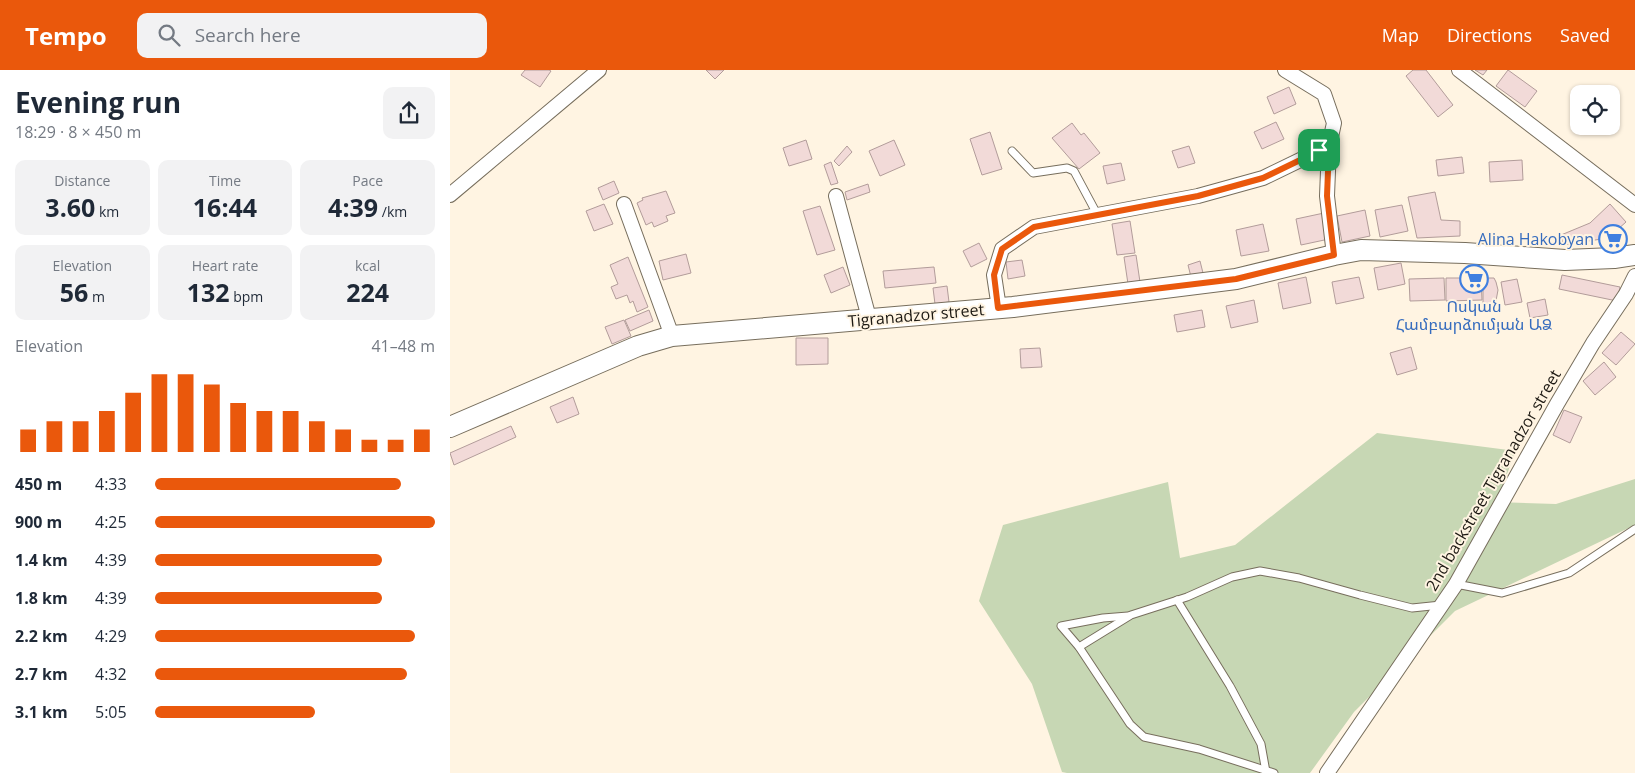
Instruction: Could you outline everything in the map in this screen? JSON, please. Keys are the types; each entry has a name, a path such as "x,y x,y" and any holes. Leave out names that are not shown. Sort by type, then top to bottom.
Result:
{"main road":[{"name":"Tigranadzor street","path":"450,427 638,346 672,336 998,308 1236,279 1361,250 1465,253 1565,260 1635,256"}],"street":[{"path":"450,194 599,70"},
{"path":"1285,70 1324,94 1334,123 1329,146 1327,196 1334,255"},
{"path":"1459,70 1635,205"},
{"path":"998,308 994,275 1002,249 1034,227 1198,196 1263,178 1329,146"},
{"path":"836,196 870,318"},
{"path":"624,204 672,336"},
{"name":"2nd backstreet Tigranadzor street","path":"1327,773 1456,584 1557,404 1593,343 1626,294 1635,276"}],"lane":[{"path":"1012,151 1033,173 1067,168 1074,171 1097,214"},
{"path":"1456,584 1502,593 1570,573 1635,529"},
{"path":"1270,772 1198,749 1144,737 1130,724 1079,647 1061,626 1131,615 1177,600 1232,577 1260,571 1299,578 1412,608 1441,605"},
{"path":"1177,600 1230,686 1261,744 1270,772"},
{"path":"1079,647 1131,615"}],"green space":[{"path":"1377,433 1516,451 1496,502 1556,504 1635,479 1635,525 1455,611 1354,712 1310,773 1062,772 1032,684 979,601 1003,525 1168,482 1180,558 1235,545"}],"building":[{"path":"525,70 551,71 540,87 521,75"},
{"path":"706,70 724,70 715,79"},
{"path":"1413,70 1426,70 1453,105 1438,117 1406,76"},
{"path":"1475,70 1487,70 1483,75"},
{"path":"1508,70 1537,91 1525,107 1496,86"},
{"path":"1289,87 1296,104 1274,114 1267,97"},
{"path":"1276,122 1284,139 1262,149 1254,132"},
{"path":"1072,123 1081,135 1084,133 1100,153 1079,169 1052,138"},
{"path":"990,132 1002,169 982,175 970,139"},
{"path":"806,140 812,159 789,166 783,148"},
{"path":"894,140 905,165 880,176 869,151"},
{"path":"847,146 852,152 839,166 834,161"},
{"path":"1189,146 1195,163 1178,168 1172,151"},
{"path":"1462,157 1464,173 1438,176 1436,160"},
{"path":"1522,160 1523,180 1490,182 1489,162"},
{"path":"831,162 838,183 831,185 824,165"},
{"path":"1121,163 1125,180 1107,184 1103,166"},
{"path":"614,181 619,193 603,200 598,188"},
{"path":"868,184 870,192 847,200 845,192"},
{"path":"666,191 675,213 666,216 668,221 654,227 652,222 646,225 637,203 643,200 642,198"},
{"path":"1435,192 1441,220 1460,221 1460,236 1417,238 1408,197"},
{"path":"604,204 613,224 594,231 586,211"},
{"path":"1610,204 1626,222 1608,238 1563,245 1561,235 1590,223"},
{"path":"1402,205 1408,231 1380,237 1375,210"},
{"path":"820,206 835,250 817,255 803,211"},
{"path":"1365,210 1370,236 1342,242 1337,216"},
{"path":"1324,213 1329,239 1301,245 1296,219"},
{"path":"1130,221 1135,253 1117,255 1112,224"},
{"path":"1263,224 1269,251 1241,256 1236,230"},
{"path":"979,243 987,259 971,267 963,251"},
{"path":"686,254 691,273 663,280 659,261"},
{"path":"1136,255 1140,282 1128,284 1124,257"},
{"path":"628,257 648,307 637,312 633,301 630,303 627,295 616,299 611,287 618,284 610,265"},
{"path":"1022,260 1025,276 1008,279 1006,262"},
{"path":"1200,261 1203,273 1191,277 1188,265"},
{"path":"1401,263 1405,284 1378,290 1374,268"},
{"path":"843,267 850,285 831,293 824,275"},
{"path":"934,267 936,283 885,288 883,271"},
{"path":"1562,275 1620,287 1617,301 1559,289"},
{"path":"1306,277 1311,303 1283,309 1278,283"},
{"path":"1359,277 1364,298 1336,304 1332,282"},
{"path":"1444,278 1445,300 1410,301 1409,279"},
{"path":"1446,278 1481,278 1482,300 1446,301"},
{"path":"1483,278 1494,278 1496,282 1498,290 1495,306 1483,307"},
{"path":"1517,279 1522,302 1505,305 1501,282"},
{"path":"947,286 949,302 935,304 933,288"},
{"path":"1545,299 1548,315 1530,318 1527,303"},
{"path":"1254,300 1258,322 1231,328 1226,306"},
{"path":"649,310 653,321 630,331 625,320"},
{"path":"1202,310 1205,327 1177,332 1174,315"},
{"path":"624,320 631,336 612,344 605,327"},
{"path":"1621,332 1635,344 1616,365 1602,353"},
{"path":"796,338 828,338 828,364 796,365"},
{"path":"1411,347 1417,369 1397,375 1390,353"},
{"path":"1040,348 1042,367 1021,368 1020,349"},
{"path":"1604,362 1616,377 1595,395 1583,381"},
{"path":"573,397 579,414 557,423 550,407"},
{"path":"1564,410 1582,417 1570,443 1553,435"},
{"path":"511,426 516,437 454,465 450,453"}],"place":[{"name":"Alina Hakobyan","path":"1613,239"},
{"name":"Ոսկան Համբարձումյան ԱՁ","path":"1474,279"}],"route":[{"path":"1329,146 1327,196 1334,255 1236,279 998,308 994,275 1002,249 1034,227 1198,196 1263,178 1319,150 1329,146"}]}
